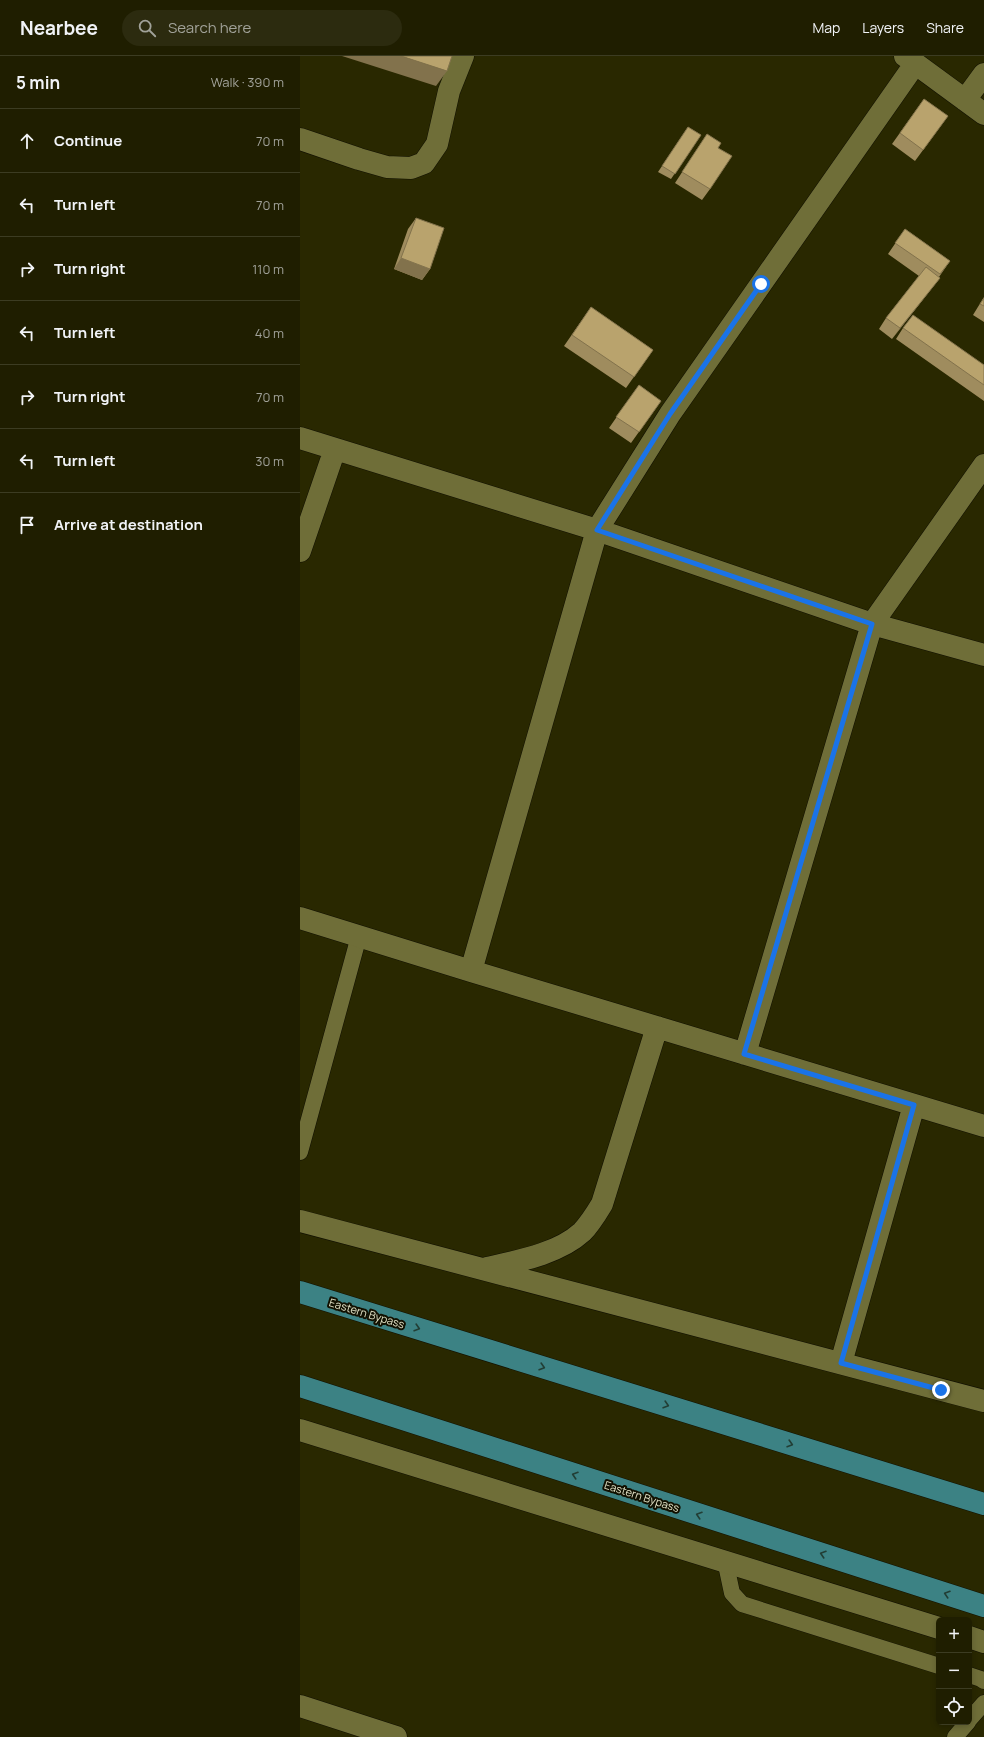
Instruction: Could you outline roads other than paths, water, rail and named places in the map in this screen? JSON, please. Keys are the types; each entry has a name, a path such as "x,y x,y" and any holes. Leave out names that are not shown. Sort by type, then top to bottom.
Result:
{"main road":[{"name":"Eastern Bypass","path":"300,1292 984,1504"},
{"name":"Eastern Bypass","path":"300,1386 984,1606"}],"street":[{"path":"300,139 387,167 411,168 424,163 437,144 449,91 463,56"},
{"path":"471,971 597,530 670,414 910,60 984,114"},
{"path":"965,100 984,74"},
{"path":"300,438 597,530 872,624 984,655"},
{"path":"300,551 335,449"},
{"path":"744,1054 872,624 984,465"},
{"path":"300,918 984,1126"},
{"path":"484,1269 531,1258 559,1246 582,1232 592,1220 602,1204 657,1026"},
{"path":"841,1363 914,1105"},
{"path":"300,1221 984,1401"},
{"path":"300,1430 725,1560 936,1627"},
{"path":"972,1638 984,1642"},
{"path":"300,1706 396,1737"}],"lane":[{"path":"300,1152 359,936"},
{"path":"725,1560 732,1593 742,1604 936,1665"},
{"path":"972,1676 981,1679 984,1682"},
{"path":"972,1716 984,1703"},
{"path":"955,1737 965,1725"}]}
